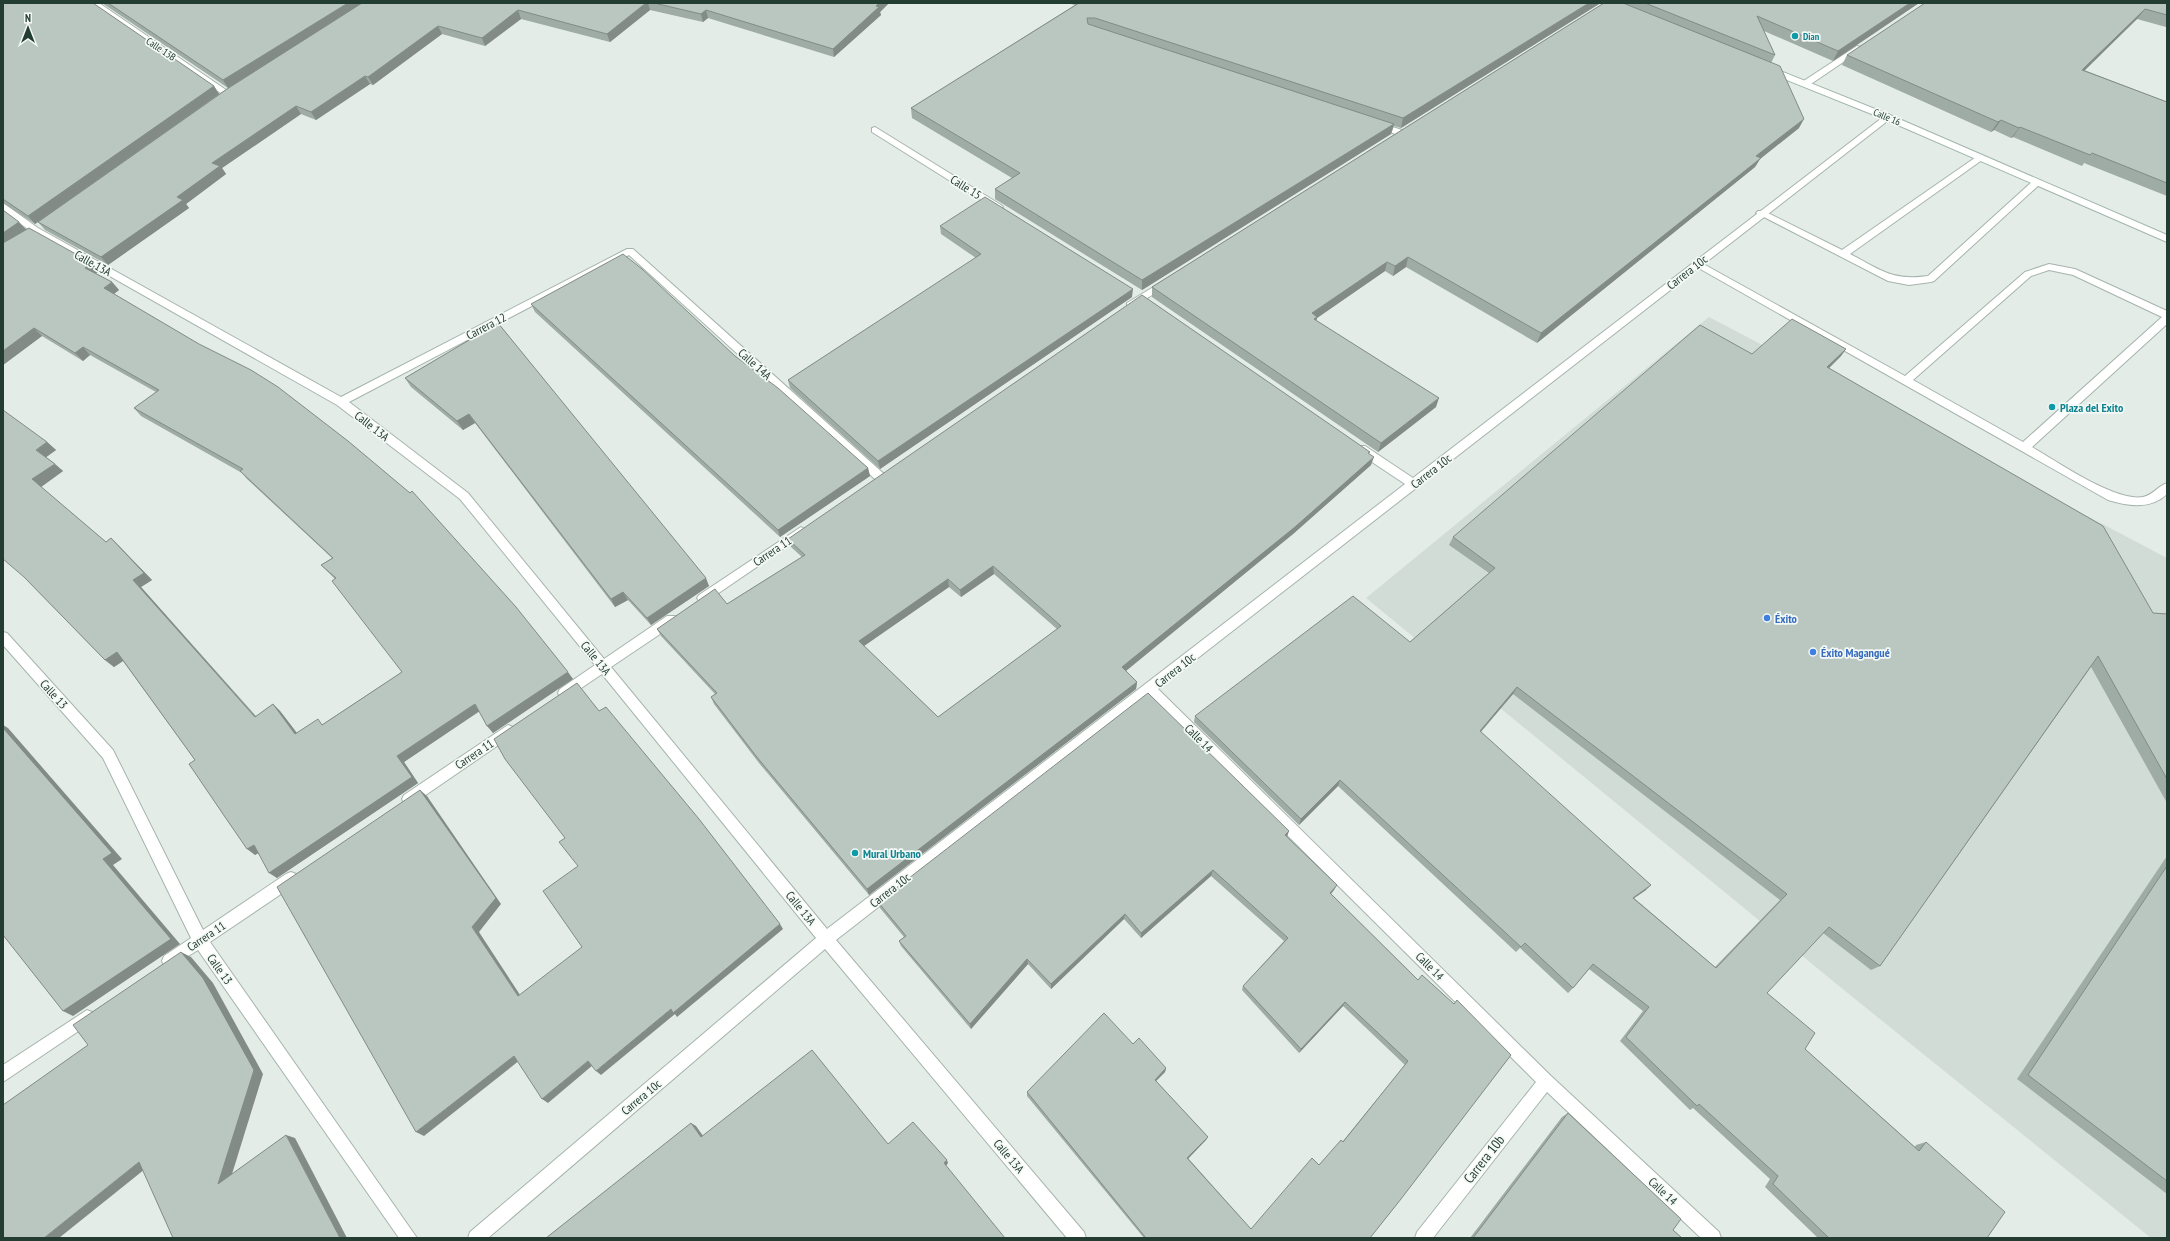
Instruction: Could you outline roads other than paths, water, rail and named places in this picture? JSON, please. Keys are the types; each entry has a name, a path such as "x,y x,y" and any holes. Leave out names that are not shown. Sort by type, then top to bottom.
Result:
{"street":[{"name":"Calle 13B","path":"94,3 228,94"},
{"path":"1805,84 1869,41"},
{"name":"Calle 16","path":"1761,66 1887,117 2167,239"},
{"name":"Carrera 10c","path":"476,1238 826,939 1150,690 1698,264 1761,213 1887,117"},
{"path":"1372,123 1406,131 1389,142"},
{"name":"Calle 15","path":"875,130 1008,214"},
{"path":"1843,254 1979,158"},
{"path":"1761,213 1891,279 1909,282 1931,278 2037,182"},
{"name":"Calle 13A","path":"3,206 35,230 341,402 464,496 826,939 1078,1238"},
{"name":"Carrera 12","path":"341,402 630,251"},
{"name":"Calle 14A","path":"630,251 880,477"},
{"path":"1698,264 2112,497 2134,503 2158,497 2167,487"},
{"path":"1905,381 2028,274 2049,267 2075,272 2167,316 2024,448"},
{"path":"1122,311 1175,276"},
{"path":"1355,445 1414,485"},
{"name":"Carrera 11","path":"693,605 809,525"},
{"path":"550,703 680,614"},
{"name":"Calle 13","path":"3,637 108,754 200,940 409,1238"},
{"name":"Calle 14","path":"1150,690 1546,1081 1713,1238"},
{"name":"Carrera 11","path":"398,806 517,725"},
{"name":"Carrera 11","path":"160,967 299,873"},
{"path":"3,1074 95,1012"},
{"name":"Carrera 10b","path":"1422,1238 1546,1081"}],"place":[{"name":"Dian","path":"1795,36"},
{"name":"Plaza del Exito","path":"2052,407"},
{"name":"Éxito","path":"1767,618"},
{"name":"Éxito Magangué","path":"1813,652"},
{"name":"Mural Urbano","path":"855,853"}]}
